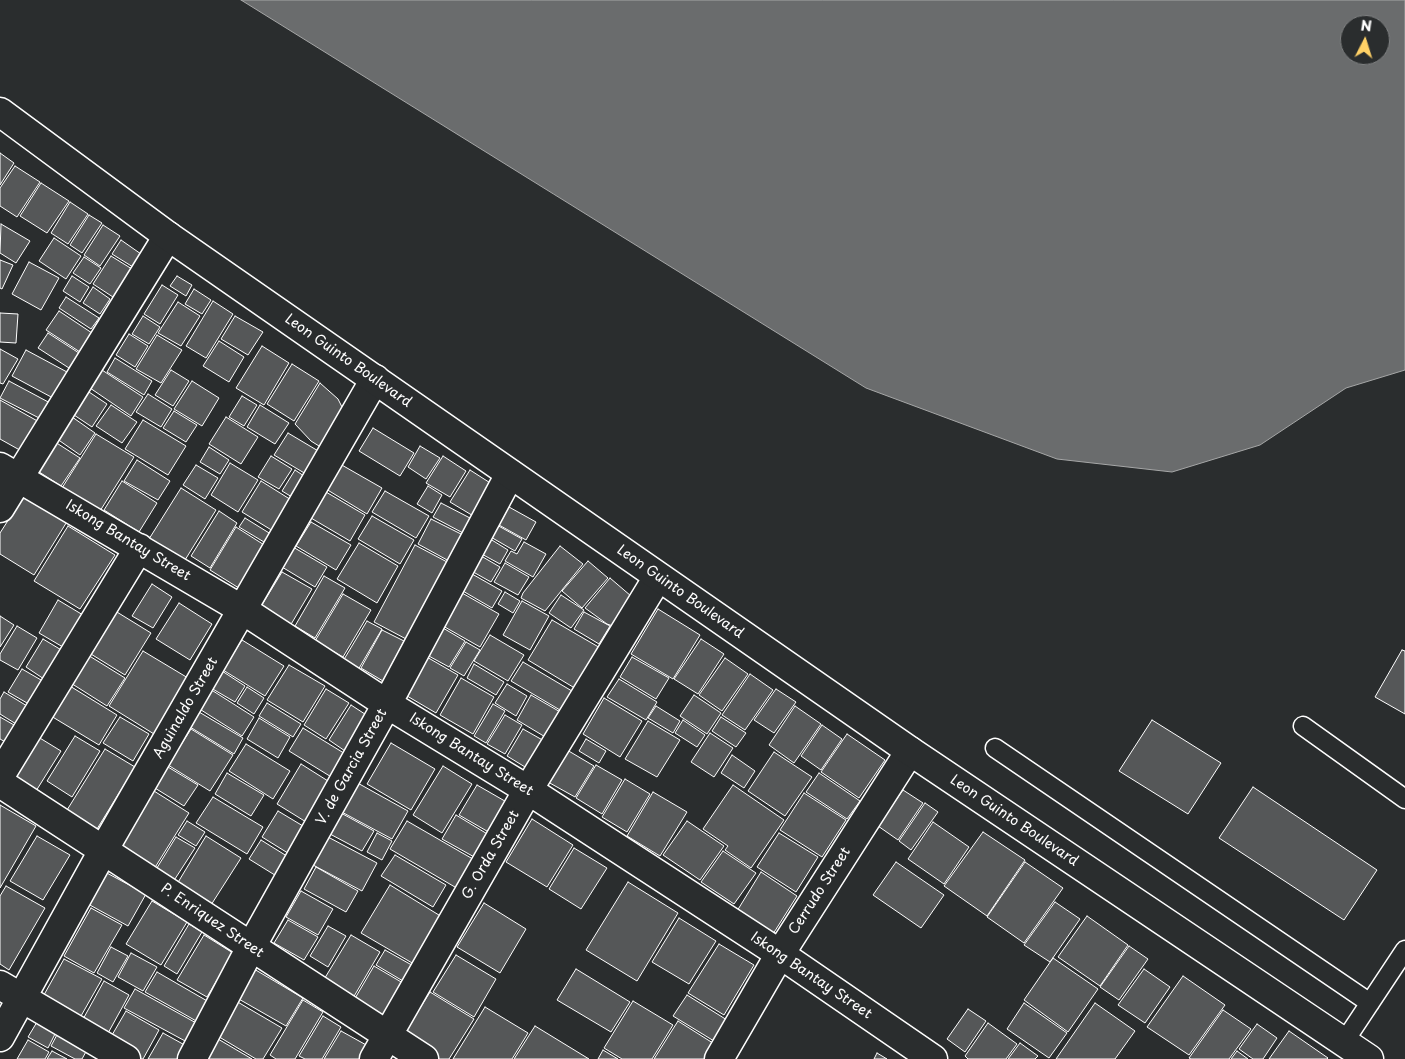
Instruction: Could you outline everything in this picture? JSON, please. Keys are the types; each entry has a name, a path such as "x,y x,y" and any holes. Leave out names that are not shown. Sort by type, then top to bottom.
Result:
{"street":[{"name":"Leon Guinto Boulevard","path":"0,112 168,236 658,577 910,751 1370,1059"},
{"path":"0,508 10,472 168,236"},
{"name":"Aguinaldo Street","path":"0,1037 10,991 104,849 374,379"},
{"name":"Iskong Bantay Street","path":"10,472 243,610 387,704 528,790 780,954 933,1059"},
{"name":"V. de Garcia Street","path":"192,1059 251,947 387,704 510,474"},
{"path":"0,776 139,548"},
{"name":"G. Orda Street","path":"380,1048 528,790 658,577"},
{"name":"Cerrudo Street","path":"719,1059 780,954 910,751"},
{"name":"P. Enriquez Street","path":"0,783 104,849 251,947 380,1048 424,1059"},
{"path":"10,991 126,1059"}],"lane":[{"path":"1303,726 1405,799"},
{"path":"995,748 1370,1003"},
{"path":"1344,1042 1405,950"}],"shaded area":[{"path":"241,0 1405,0 1405,370 1346,388 1260,445 1172,472 1057,459 866,388"}],"building":[{"path":"0,153 14,163 0,185"},
{"path":"15,166 40,182 17,217 0,206 0,188"},
{"path":"41,183 69,201 47,233 20,216"},
{"path":"70,202 88,214 68,244 51,233"},
{"path":"89,215 102,223 82,253 70,245"},
{"path":"1,224 30,241 16,263 0,253"},
{"path":"103,225 120,236 100,266 84,255"},
{"path":"54,238 81,256 66,279 39,261"},
{"path":"121,240 141,254 133,267 112,254"},
{"path":"111,256 132,269 113,297 93,284"},
{"path":"84,257 101,268 90,284 73,273"},
{"path":"0,260 13,265 2,289 0,288"},
{"path":"29,262 59,278 41,310 12,294"},
{"path":"72,276 89,287 80,302 63,291"},
{"path":"177,276 192,285 186,296 170,286"},
{"path":"162,285 178,295 160,324 144,314"},
{"path":"93,287 110,299 100,314 83,303"},
{"path":"194,289 211,300 202,314 185,304"},
{"path":"66,297 99,318 91,329 59,308"},
{"path":"213,301 233,314 206,358 186,346"},
{"path":"178,302 200,316 181,346 158,333"},
{"path":"59,311 92,333 80,352 46,330"},
{"path":"0,313 18,314 16,343 0,342"},
{"path":"143,316 160,327 149,344 132,334"},
{"path":"235,316 263,332 248,355 221,339"},
{"path":"48,333 79,353 69,368 38,348"},
{"path":"129,334 148,346 135,367 116,355"},
{"path":"157,335 182,350 161,383 136,369"},
{"path":"219,341 244,357 229,382 203,366"},
{"path":"262,346 289,363 264,405 236,388"},
{"path":"0,349 18,359 3,384 0,383"},
{"path":"26,350 67,372 53,398 12,376"},
{"path":"115,358 152,381 144,395 107,372"},
{"path":"292,364 319,381 294,421 267,404"},
{"path":"102,370 143,397 131,416 90,388"},
{"path":"171,370 189,381 173,406 155,395"},
{"path":"9,381 52,404 43,420 0,398"},
{"path":"192,381 219,398 202,426 174,409"},
{"path":"320,383 338,399 345,413 327,451 311,441 295,424"},
{"path":"83,388 107,404 92,427 68,411"},
{"path":"148,394 172,409 161,427 136,412"},
{"path":"242,396 257,405 244,426 229,417"},
{"path":"0,400 41,423 25,453 0,439"},
{"path":"111,405 137,422 122,443 96,426"},
{"path":"260,405 289,423 275,444 247,427"},
{"path":"174,411 197,425 186,442 163,428"},
{"path":"65,412 95,433 80,455 50,434"},
{"path":"226,417 258,437 241,464 209,444"},
{"path":"143,420 186,446 168,475 125,449"},
{"path":"373,428 414,453 400,476 359,451"},
{"path":"288,433 325,455 311,477 274,455"},
{"path":"96,434 134,457 100,511 62,488"},
{"path":"52,440 80,458 61,486 33,468"},
{"path":"420,446 440,458 426,479 408,467"},
{"path":"209,447 229,460 220,474 200,462"},
{"path":"271,456 292,469 279,489 258,477"},
{"path":"443,456 466,471 450,497 426,483"},
{"path":"137,460 170,481 158,500 124,481"},
{"path":"230,463 258,480 238,512 211,495"},
{"path":"340,464 382,488 367,514 326,489"},
{"path":"196,465 218,478 205,499 183,485"},
{"path":"295,470 310,480 297,500 282,491"},
{"path":"470,470 495,486 475,517 450,502"},
{"path":"122,481 157,503 139,532 104,510"},
{"path":"261,481 296,503 278,534 242,512"},
{"path":"428,486 442,495 432,513 417,504"},
{"path":"181,488 216,510 185,560 149,539"},
{"path":"385,491 429,516 416,538 372,512"},
{"path":"326,492 365,515 350,541 311,518"},
{"path":"25,494 68,520 34,575 0,554 0,533"},
{"path":"441,503 470,518 463,533 433,517"},
{"path":"509,507 536,522 526,540 499,525"},
{"path":"219,511 237,523 210,568 191,556"},
{"path":"372,516 414,540 400,564 358,539"},
{"path":"245,518 274,536 269,545 239,527"},
{"path":"431,519 463,535 449,561 418,544"},
{"path":"311,522 351,545 336,570 296,546"},
{"path":"495,524 522,539 515,551 489,536"},
{"path":"68,526 115,555 80,609 34,581"},
{"path":"236,527 269,548 242,590 210,570"},
{"path":"487,537 508,550 500,564 478,552"},
{"path":"524,542 546,554 533,577 505,561 511,551 517,554"},
{"path":"359,543 398,566 377,603 337,579"},
{"path":"415,545 449,563 408,640 374,622"},
{"path":"560,546 583,564 545,611 521,598"},
{"path":"293,547 327,567 315,587 282,567"},
{"path":"476,553 500,567 491,582 468,569"},
{"path":"588,561 608,578 582,608 562,591"},
{"path":"505,563 529,577 518,595 494,582"},
{"path":"465,570 502,591 492,608 456,587"},
{"path":"282,572 312,589 290,626 260,608"},
{"path":"324,576 345,588 315,638 295,626"},
{"path":"610,578 631,596 616,627 607,624 585,608"},
{"path":"152,584 172,597 153,628 132,616"},
{"path":"455,589 499,614 480,647 436,622"},
{"path":"505,592 520,601 513,613 498,604"},
{"path":"343,594 371,610 343,657 315,641"},
{"path":"561,595 584,610 571,628 549,613"},
{"path":"58,600 88,618 68,650 39,633"},
{"path":"522,601 549,616 530,650 503,635"},
{"path":"179,603 212,624 190,660 156,639"},
{"path":"112,609 151,633 125,675 86,651"},
{"path":"658,609 700,635 673,679 631,654"},
{"path":"584,612 610,626 599,644 574,629"},
{"path":"0,616 14,625 0,647"},
{"path":"552,620 602,649 578,690 528,660"},
{"path":"367,621 382,629 358,670 343,661"},
{"path":"17,626 37,638 18,670 0,660 0,654"},
{"path":"443,628 465,641 449,667 427,655"},
{"path":"382,630 404,641 383,681 361,668"},
{"path":"490,635 524,655 508,681 474,661"},
{"path":"43,639 68,654 50,683 26,667"},
{"path":"701,639 724,654 698,694 674,679"},
{"path":"242,640 284,666 265,696 223,670"},
{"path":"466,642 480,650 464,676 450,668"},
{"path":"1402,650 1405,651 1405,714 1375,697"},
{"path":"143,651 188,678 154,734 109,706"},
{"path":"83,652 125,678 107,706 66,680"},
{"path":"425,656 458,675 436,713 402,693"},
{"path":"632,657 669,678 656,699 620,677"},
{"path":"725,658 748,674 722,711 699,695"},
{"path":"523,662 577,694 565,713 511,681"},
{"path":"474,664 504,682 496,695 467,678"},
{"path":"289,665 325,686 303,722 267,700"},
{"path":"22,669 48,684 34,707 8,692"},
{"path":"222,671 245,686 235,702 211,688"},
{"path":"750,674 773,690 745,730 722,715"},
{"path":"461,678 494,697 473,734 440,715"},
{"path":"619,679 657,702 646,720 607,697"},
{"path":"65,683 117,715 99,745 46,713"},
{"path":"507,684 527,696 516,716 495,703"},
{"path":"247,687 264,698 254,714 237,703"},
{"path":"210,689 254,717 242,736 198,708"},
{"path":"326,689 349,703 326,739 304,725"},
{"path":"776,689 796,702 774,733 754,720"},
{"path":"4,692 32,709 21,727 0,714 0,699"},
{"path":"531,695 562,713 547,738 517,720"},
{"path":"694,695 721,713 707,734 680,716"},
{"path":"604,698 642,721 620,757 583,734"},
{"path":"267,703 301,724 293,737 259,716"},
{"path":"493,704 505,711 486,743 474,736"},
{"path":"351,705 371,718 348,753 329,740"},
{"path":"656,706 680,721 673,733 648,718"},
{"path":"795,706 821,724 794,763 769,745"},
{"path":"199,712 243,738 234,754 190,727"},
{"path":"505,715 522,725 505,754 487,744"},
{"path":"0,717 21,729 11,745 0,739"},
{"path":"120,717 149,734 133,761 103,743"},
{"path":"721,717 746,733 736,747 712,731"},
{"path":"259,718 290,737 278,758 247,739"},
{"path":"683,720 705,735 697,747 675,733"},
{"path":"1152,720 1221,763 1188,814 1119,771"},
{"path":"648,721 680,740 657,777 625,759"},
{"path":"822,725 842,739 821,770 801,756"},
{"path":"303,728 347,755 333,778 289,751"},
{"path":"191,729 233,755 210,791 168,765"},
{"path":"523,729 546,742 530,770 507,756"},
{"path":"30,732 61,751 36,791 6,773"},
{"path":"710,733 733,748 714,777 691,762"},
{"path":"847,734 885,760 859,798 821,772"},
{"path":"75,736 100,751 72,797 47,781"},
{"path":"586,739 606,751 599,763 579,751"},
{"path":"391,743 435,769 411,810 367,784"},
{"path":"246,744 290,771 273,799 229,771"},
{"path":"105,749 135,767 97,829 67,810"},
{"path":"567,750 594,766 575,797 548,782"},
{"path":"774,752 812,777 785,816 748,791"},
{"path":"732,755 755,771 744,788 721,773"},
{"path":"163,764 198,785 184,806 150,785"},
{"path":"301,764 336,786 311,825 277,804"},
{"path":"596,765 622,780 602,814 576,798"},
{"path":"443,766 472,784 442,833 413,815"},
{"path":"227,773 264,795 251,816 215,794"},
{"path":"819,773 860,801 847,819 806,792"},
{"path":"625,779 650,794 627,832 602,817"},
{"path":"354,781 408,811 392,839 338,810"},
{"path":"477,785 510,804 492,834 459,815"},
{"path":"733,785 784,820 751,868 725,850 728,846 703,829"},
{"path":"1253,787 1377,870 1344,920 1219,838"},
{"path":"903,790 923,803 898,840 878,826"},
{"path":"154,791 189,813 154,869 119,848"},
{"path":"653,792 687,812 660,856 627,836"},
{"path":"804,793 846,820 822,857 780,830"},
{"path":"213,797 263,827 247,854 196,823"},
{"path":"925,803 938,812 911,850 899,841"},
{"path":"0,805 36,826 0,888"},
{"path":"278,811 308,829 291,855 262,837"},
{"path":"341,813 374,831 362,851 330,834"},
{"path":"456,815 489,835 476,858 442,839"},
{"path":"532,819 573,845 547,887 506,862"},
{"path":"187,821 205,832 196,846 178,835"},
{"path":"407,821 478,862 460,890 390,849"},
{"path":"687,821 724,846 700,880 663,855"},
{"path":"933,822 969,847 944,884 908,859"},
{"path":"983,832 1025,860 987,916 944,886"},
{"path":"377,833 392,841 382,860 367,852"},
{"path":"779,833 818,857 796,892 757,867"},
{"path":"37,836 70,855 43,900 10,881"},
{"path":"206,836 241,858 211,905 177,884"},
{"path":"176,837 195,848 173,882 155,871"},
{"path":"328,837 377,863 362,891 313,865"},
{"path":"261,840 290,858 278,877 249,859"},
{"path":"574,848 607,868 581,909 549,889"},
{"path":"723,851 756,873 734,904 701,882"},
{"path":"395,855 446,885 433,907 381,876"},
{"path":"896,862 944,895 921,928 873,895"},
{"path":"1025,862 1063,888 1024,943 987,917"},
{"path":"316,867 358,891 346,912 304,889"},
{"path":"105,872 146,894 128,926 88,904"},
{"path":"761,872 797,896 773,934 737,911"},
{"path":"628,882 678,913 637,981 586,950"},
{"path":"390,885 447,920 419,967 361,933"},
{"path":"6,886 45,908 9,970 0,964 0,896"},
{"path":"301,891 333,909 318,935 286,917"},
{"path":"152,901 187,922 161,965 126,944"},
{"path":"1055,902 1080,919 1050,962 1024,945"},
{"path":"484,903 526,929 500,973 457,947"},
{"path":"91,908 122,925 94,973 64,956"},
{"path":"1087,916 1128,945 1100,986 1058,957"},
{"path":"679,918 716,941 689,984 652,962"},
{"path":"288,920 318,937 304,960 274,943"},
{"path":"189,924 202,932 177,974 164,966"},
{"path":"328,926 346,936 328,967 310,956"},
{"path":"204,935 233,953 207,997 177,980"},
{"path":"351,935 380,952 353,998 323,981"},
{"path":"719,944 754,965 724,1015 688,993"},
{"path":"1129,946 1148,959 1119,1000 1100,987"},
{"path":"111,947 128,956 113,982 97,973"},
{"path":"385,950 417,968 408,984 376,965"},
{"path":"131,953 157,967 143,991 118,977"},
{"path":"456,955 496,979 474,1017 433,992"},
{"path":"1053,958 1098,989 1068,1032 1024,1000"},
{"path":"64,959 102,979 77,1023 40,1002"},
{"path":"374,966 408,986 387,1020 354,1000"},
{"path":"254,969 303,998 286,1026 237,998"},
{"path":"576,969 630,1002 611,1032 557,1000"},
{"path":"1144,969 1170,987 1145,1023 1118,1005"},
{"path":"157,972 209,1002 198,1022 145,992"},
{"path":"1183,976 1225,1005 1189,1055 1147,1027"},
{"path":"104,981 129,995 107,1035 82,1021"},
{"path":"135,989 198,1024 187,1042 124,1008"},
{"path":"430,992 474,1019 449,1059 438,1059 402,1037"},
{"path":"687,995 727,1020 714,1041 673,1016"},
{"path":"303,1000 323,1012 295,1059 276,1059 270,1055"},
{"path":"236,1001 282,1028 263,1059 256,1059 216,1035"},
{"path":"633,1001 673,1025 652,1059 622,1059 604,1048"},
{"path":"1024,1003 1067,1033 1049,1058 1007,1029"},
{"path":"1095,1003 1135,1031 1115,1059 1056,1059"},
{"path":"485,1007 528,1033 512,1059 453,1059"},
{"path":"968,1009 986,1021 965,1052 947,1039"},
{"path":"1223,1010 1251,1029 1229,1059 1189,1058"},
{"path":"126,1011 159,1030 143,1059 138,1059 108,1042"},
{"path":"323,1016 341,1027 322,1059 305,1059 299,1056"},
{"path":"678,1021 716,1045 708,1059 654,1059"},
{"path":"37,1022 56,1032 48,1048 28,1037"},
{"path":"988,1023 1017,1044 1006,1059 968,1059 965,1056"},
{"path":"1257,1024 1277,1038 1263,1059 1253,1059 1239,1049"},
{"path":"535,1026 589,1059 514,1059"},
{"path":"59,1031 88,1048 82,1059 75,1059 51,1046"},
{"path":"341,1031 368,1046 360,1059 324,1059"},
{"path":"1289,1031 1328,1058 1269,1059"},
{"path":"163,1033 190,1048 184,1059 148,1059"},
{"path":"218,1039 252,1059 206,1059"},
{"path":"28,1040 49,1052 45,1059 17,1059"},
{"path":"1020,1043 1038,1056 1035,1059 1008,1059"},
{"path":"603,1050 618,1059 598,1059"},
{"path":"52,1051 67,1059 47,1059"},
{"path":"1237,1051 1248,1059 1231,1059"},
{"path":"877,1053 887,1059 874,1059"}]}
